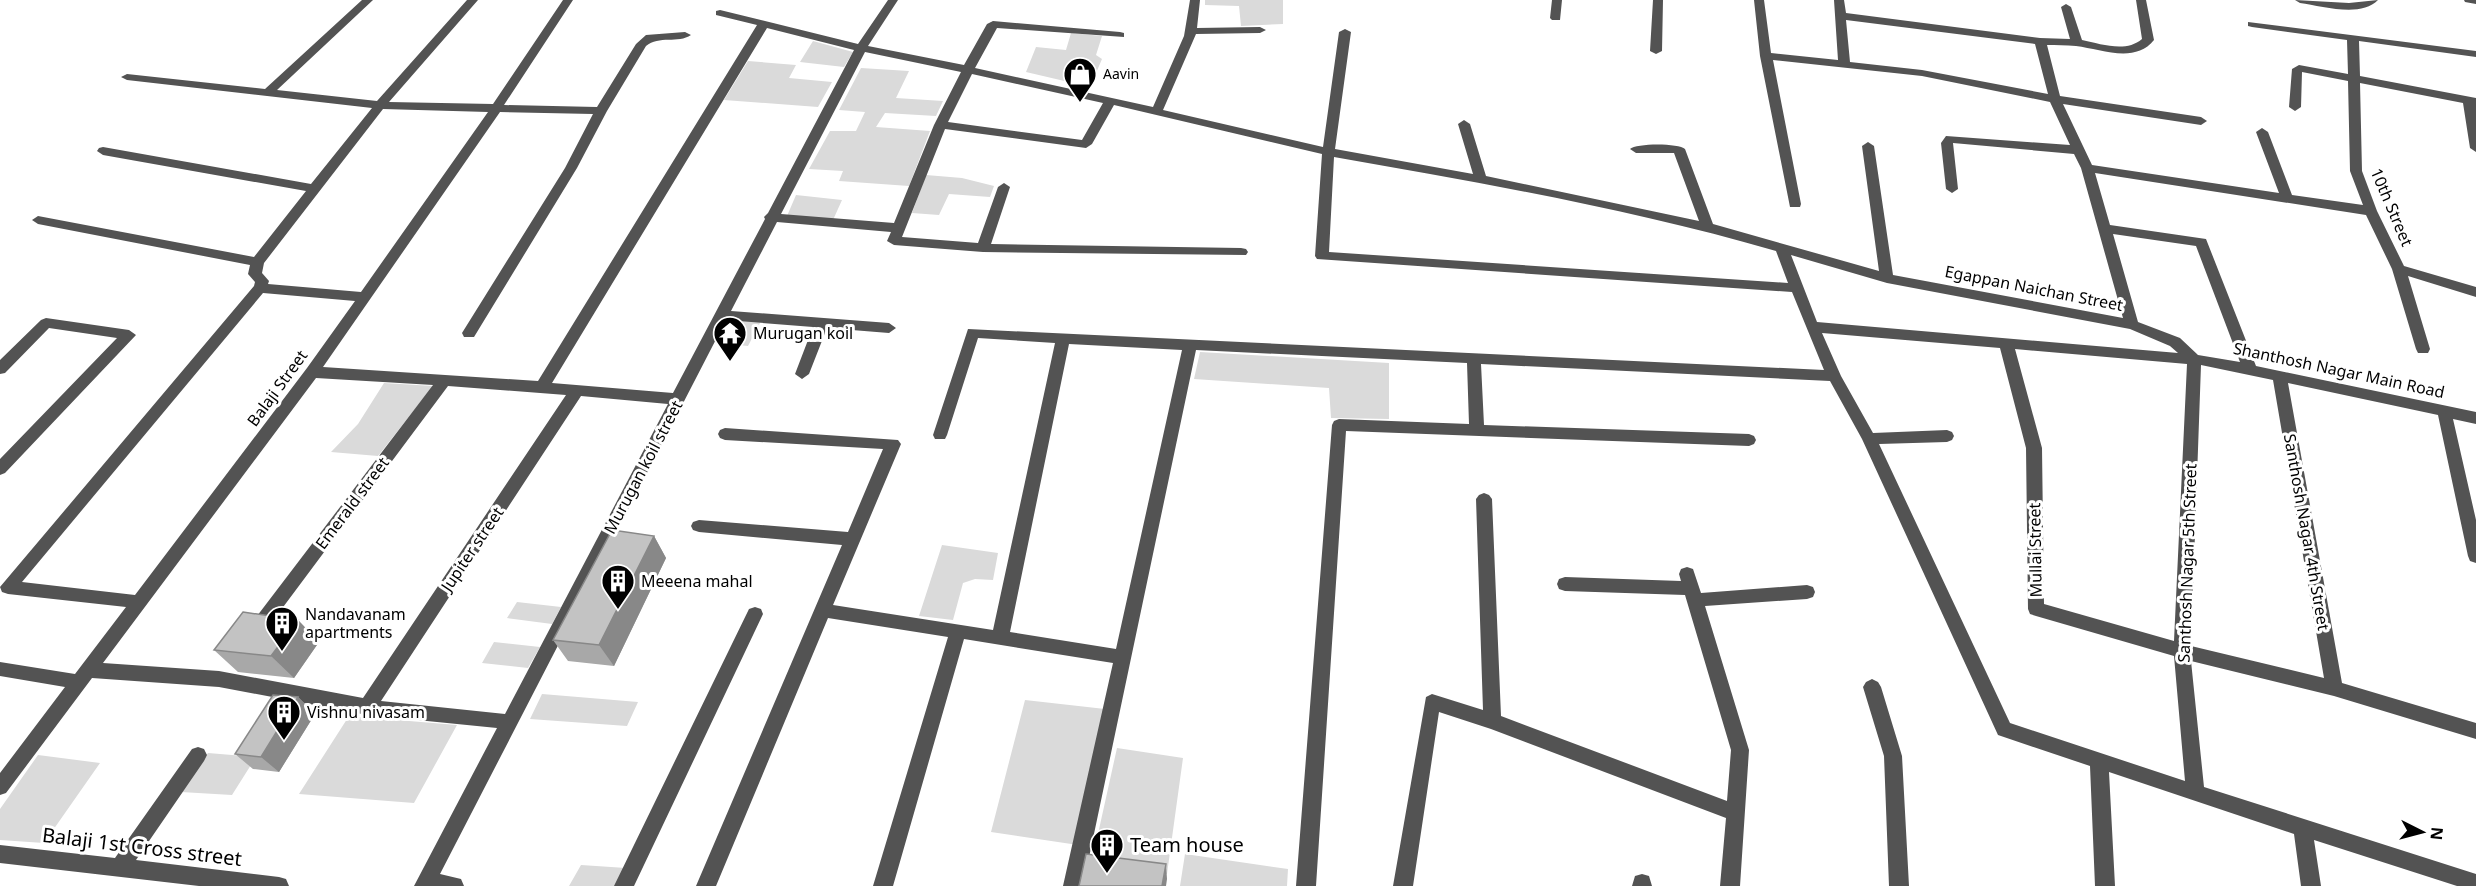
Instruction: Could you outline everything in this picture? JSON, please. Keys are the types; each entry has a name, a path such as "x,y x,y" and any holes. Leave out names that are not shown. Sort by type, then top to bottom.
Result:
{"street":[{"path":"266,94 368,0"},
{"path":"4,587 260,288 262,281 255,274 257,262 380,105 473,0"},
{"name":"Balaji Street","path":"0,787 312,372 568,0"},
{"name":"Murugan koil street","path":"426,884 771,218 861,48 893,0"},
{"path":"1156,112 1191,31 1195,0"},
{"path":"1556,18 1557,0"},
{"path":"1656,51 1658,0"},
{"path":"1759,0 1766,56 1795,204"},
{"path":"1839,0 1844,64"},
{"path":"1841,16 2040,41 2077,43 2121,51 2143,45 2148,40 2141,0"},
{"path":"2300,0 2356,6 2366,5 2373,0"},
{"path":"2469,0 2476,1"},
{"path":"2066,8 2077,43"},
{"name":"Egappan Naichan Street","path":"720,13 861,48 967,69 1328,152 1481,180 1708,227 1887,278 2132,325 2175,342 2194,359"},
{"path":"542,387 764,23"},
{"path":"1119,35 993,24 967,69 940,125 894,241 983,248 1241,252"},
{"path":"2252,24 2353,38 2416,43 2476,54"},
{"path":"1191,31 1260,30"},
{"path":"1345,32 1328,152 1322,256 1796,288"},
{"path":"469,333 571,168 601,111 642,44 650,37 685,35"},
{"name":"10th Street","path":"2353,38 2356,171 2371,211 2399,269 2423,349"},
{"path":"2040,41 2055,99 2087,168 2132,325"},
{"path":"1766,56 1943,76 2055,99 2201,121"},
{"path":"2295,106 2296,71 2299,68 2472,101 2476,148"},
{"path":"127,77 380,105 494,110 601,111"},
{"path":"940,125 1086,144 1110,101"},
{"path":"1464,124 1481,180"},
{"path":"2262,132 2287,198"},
{"path":"1952,189 1947,143 1950,139 2078,150"},
{"path":"1868,146 1887,278"},
{"path":"1636,149 1679,149 1708,227"},
{"path":"103,151 316,189"},
{"path":"2087,168 2371,211"},
{"path":"983,248 1004,187"},
{"path":"771,218 899,228"},
{"path":"38,220 257,262"},
{"path":"2104,229 2201,242 2250,369"},
{"path":"1781,246 1796,288 1834,376 1869,439 2004,729 2476,884"},
{"path":"2399,269 2476,292"},
{"path":"260,288 364,297"},
{"path":"721,315 889,328"},
{"path":"0,369 46,323 129,335 0,469"},
{"path":"802,374 822,323"},
{"name":"Shanthosh Nagar Main Road","path":"1812,327 2194,359 2476,418"},
{"path":"940,435 973,333 1834,376"},
{"path":"1000,638 1063,339"},
{"name":"Mullai Street","path":"2006,343 2034,448 2036,609 2182,651"},
{"path":"1072,886 1190,344"},
{"path":"1474,358 1477,429"},
{"name":"Santhosh Nagar 5th Street","path":"2194,359 2182,651 2195,793"},
{"path":"312,372 542,387 678,399"},
{"name":"Santhosh Nagar 4th Street","path":"2280,376 2334,688"},
{"name":"Emerald street","path":"260,625 443,382"},
{"name":"Jupiter street","path":"367,707 577,390"},
{"path":"2444,411 2476,556"},
{"path":"1306,886 1340,425 1749,440"},
{"path":"706,886 893,444 724,434"},
{"path":"1869,439 1947,436"},
{"path":"1484,499 1492,721"},
{"path":"699,526 851,539"},
{"path":"1565,584 1807,592"},
{"path":"4,587 140,602"},
{"path":"1691,587 1740,750 1730,886"},
{"path":"823,610 1122,657"},
{"path":"624,886 755,614"},
{"path":"883,886 958,631"},
{"path":"2182,651 2334,688 2476,731"},
{"path":"0,669 84,676 219,679 367,707 510,722"},
{"path":"1872,687 1893,756 1899,886"},
{"path":"1403,886 1432,702 1492,721 1735,813"},
{"path":"120,867 198,755"},
{"path":"2099,761 2105,886"},
{"path":"2303,828 2311,886"},
{"name":"Balaji 1st Cross street","path":"0,854 279,886"},
{"path":"426,884 454,886"}],"shaded area":[{"path":"1205,0 1283,0 1283,24 1241,26 1239,6 1205,5"},
{"path":"1071,33 1102,36 1096,55 1102,59 1090,87 1026,72 1036,47 1066,50"},
{"path":"813,41 853,52 844,67 800,62"},
{"path":"748,61 796,65 789,78 832,82 818,107 724,100"},
{"path":"861,68 909,71 896,98 943,101 936,116 885,113 876,127 930,131 909,186 839,181 843,171 809,169 830,131 856,131 865,112 839,110"},
{"path":"926,175 962,178 994,186 990,197 949,194 939,215 912,213"},
{"path":"796,195 842,200 833,220 787,216"},
{"path":"730,319 761,321 748,346 717,343"},
{"path":"1200,352 1389,363 1389,419 1331,418 1329,388 1194,379"},
{"path":"384,383 433,386 378,456 331,452 358,424"},
{"path":"942,545 998,553 993,580 975,579 963,583 953,620 919,616"},
{"path":"517,602 561,607 552,624 507,618"},
{"path":"494,642 540,647 528,668 482,663"},
{"path":"542,694 638,702 627,726 530,719"},
{"path":"1025,700 1105,709 1078,845 991,832"},
{"path":"349,716 457,725 414,803 299,794"},
{"path":"1117,748 1183,758 1167,874 1092,861"},
{"path":"208,753 256,757 232,795 181,792"},
{"path":"38,755 100,763 44,843 0,840 0,809"},
{"path":"1185,854 1288,869 1287,886 1180,886"},
{"path":"581,865 626,868 619,886 569,886"}],"building":[{"path":"612,530 654,536 599,645 553,640"},
{"path":"243,612 298,620 271,656 214,650"},
{"path":"273,695 298,697 261,757 235,754"},
{"path":"1086,854 1166,864 1162,886 1079,886"}],"place":[{"name":"Aavin","path":"1080,103"},
{"name":"Murugan koil","path":"730,362"},
{"name":"Meeena mahal","path":"618,610"},
{"name":"Nandavanam apartments","path":"282,652"},
{"name":"Vishnu nivasam","path":"284,741"},
{"name":"Team house","path":"1107,874"}]}
